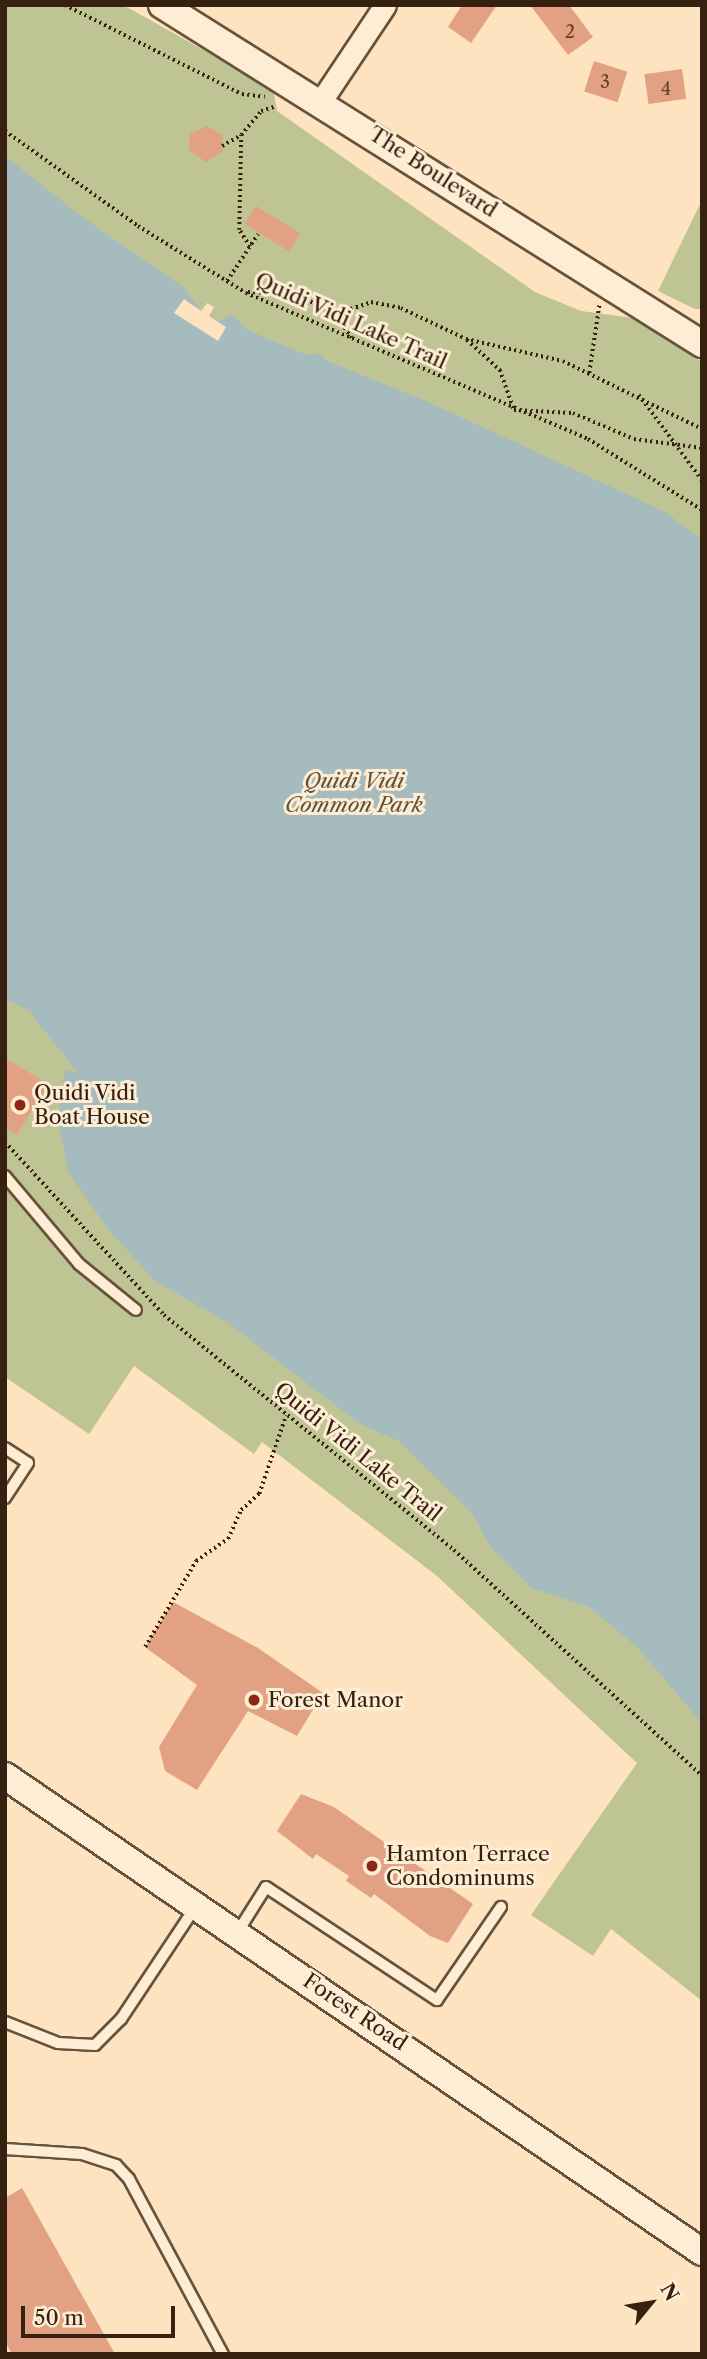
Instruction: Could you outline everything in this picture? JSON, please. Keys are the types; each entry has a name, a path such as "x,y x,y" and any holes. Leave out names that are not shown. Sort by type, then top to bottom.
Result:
{"street":[{"name":"The Boulevard","path":"162,5 321,101 702,344"},
{"path":"321,101 385,5"},
{"name":"Forest Road","path":"5,1776 702,2252"}],"lane":[{"path":"671,324 702,326"},
{"path":"5,1177 79,1264 136,1310"},
{"path":"5,1448 28,1464 5,1498"},
{"path":"237,1933 266,1887 437,2000 501,1907"},
{"path":"5,2022 58,2043 95,2045 121,2019 196,1906"},
{"path":"5,2149 82,2154 116,2165 129,2179 223,2354"}],"path":[{"path":"65,5 242,94 274,98"},
{"path":"222,146 241,135 261,111 276,106"},
{"name":"Quidi Vidi Lake Trail","path":"5,131 138,226 246,293 514,411 598,444 702,510"},
{"path":"241,135 239,230 250,247"},
{"path":"227,281 258,234"},
{"path":"246,293 296,294 335,314 353,339"},
{"path":"335,314 371,302 401,308 466,339 500,370 514,411 573,413 634,439 702,448"},
{"path":"589,373 600,313"},
{"path":"466,339 498,343 589,373 638,393 702,429"},
{"path":"638,393 702,480"},
{"name":"Quidi Vidi Lake Trail","path":"5,1142 164,1314 484,1576 702,1776"},
{"path":"145,1647 195,1561 228,1539 241,1510 258,1494 286,1415"}],"green space":[{"name":"Quidi Vidi Common Park","path":"5,5 122,5 134,11 273,89 277,111 535,292 581,311 633,318 702,362 702,2001 611,1929 593,1956 531,1915 637,1763 437,1576 262,1442 254,1454 134,1366 89,1434 5,1377"},
{"path":"702,200 702,309 695,309 658,291"}],"shaded area":[{"name":"Quidi Vidi Common Park","path":"5,156 82,217 183,287 201,311 207,303 214,307 209,316 217,321 233,315 247,330 306,355 321,353 325,360 426,401 665,512 702,540 702,1723 638,1648 589,1607 532,1588 493,1550 471,1512 399,1441 360,1424 227,1322 155,1281 107,1228 68,1171 58,1119 65,1070 78,1073 28,1010 5,999"}],"pier":[{"path":"184,299 201,311 207,303 214,307 209,316 226,327 218,341 174,313"}],"building":[{"path":"462,5 497,5 471,43 448,27"},
{"path":"530,5 569,5 593,37 568,55"},
{"path":"594,61 627,72 617,102 584,91"},
{"path":"682,69 686,99 649,104 644,74"},
{"path":"207,126 222,135 222,152 206,162 189,150 190,134"},
{"path":"256,206 300,234 289,251 245,224"},
{"name":"Quidi Vidi Boat House","path":"5,1058 48,1084 17,1135 5,1127"},
{"name":"Forest Manor","path":"173,1602 258,1648 323,1693 297,1736 248,1711 197,1790 165,1771 159,1747 197,1685 145,1647"},
{"name":"Hamton Terrace Condominums","path":"301,1794 334,1807 473,1904 448,1943 430,1936 374,1894 371,1898 346,1881 349,1876 316,1854 313,1859 277,1831"},
{"path":"22,2188 115,2354 12,2354 5,2341 5,2198"}],"place":[{"name":"Quidi Vidi Boat House","path":"20,1105"},
{"name":"Forest Manor","path":"254,1700"},
{"name":"Hamton Terrace Condominums","path":"372,1866"}]}
